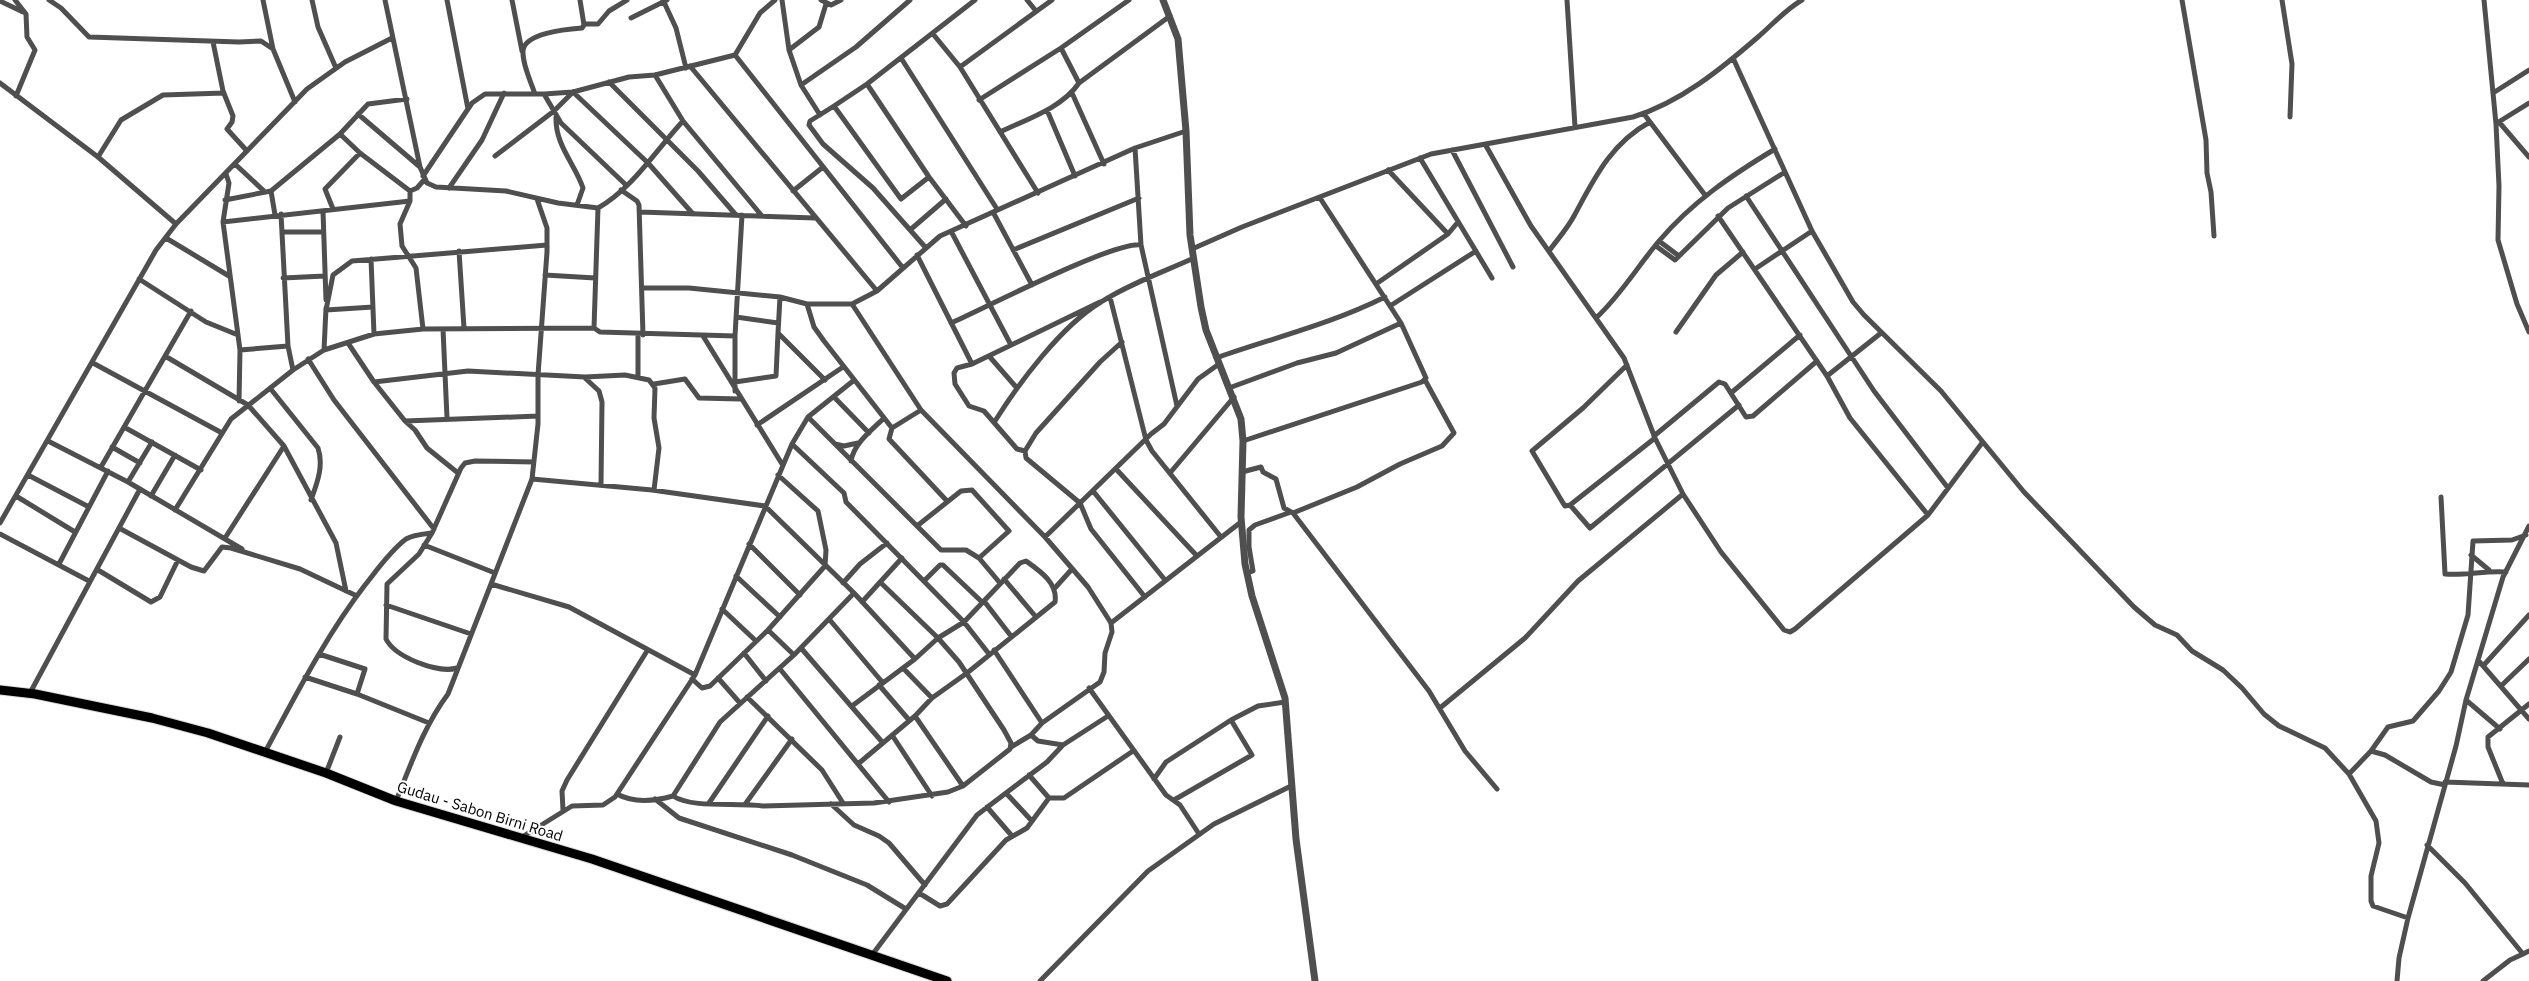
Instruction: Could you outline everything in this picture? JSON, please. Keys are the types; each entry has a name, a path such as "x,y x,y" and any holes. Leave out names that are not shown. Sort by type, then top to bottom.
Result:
{"main road":[{"name":"Gudau - Sabon Birni Road","path":"0,690 30,693 161,720 326,772 396,801 522,836 695,893 947,981"}],"street":[{"path":"0,0 24,12"},
{"path":"15,0 26,14 27,37 35,50 16,96"},
{"path":"49,0 61,8 90,37 213,42 261,41 273,49"},
{"path":"263,0 273,49 295,102"},
{"path":"312,0 318,27 336,68"},
{"path":"385,0 420,166 424,178 436,187 506,191 598,208 621,190 648,163 683,121"},
{"path":"447,0 468,109"},
{"path":"512,0 522,52 535,94"},
{"path":"522,52 525,45 538,35 582,28 584,24 580,0"},
{"path":"584,24 598,24 609,11 627,0"},
{"path":"632,18 664,0 676,28 688,67 877,291"},
{"path":"410,191 417,188 476,98 485,94 573,92 609,82 655,75 734,55 760,13 775,0"},
{"path":"782,0 789,50 800,85 820,115"},
{"path":"821,0 831,5 842,0"},
{"path":"800,85 856,47 910,0"},
{"path":"926,248 857,172 823,144 809,125 810,121 867,84 934,34 975,0"},
{"path":"1027,0 1036,11"},
{"path":"960,67 1052,0"},
{"path":"979,100 1061,48 1129,0"},
{"path":"1164,0 1178,39 1186,131 1192,249 1206,330 1217,361 1234,397 1241,419 1243,441 1241,522 1247,573 1285,702 1291,786 1315,981"},
{"path":"1567,0 1575,128"},
{"path":"1192,249 1242,227 1420,158 1452,150 1644,114 1680,96 1733,58 1802,0"},
{"path":"2182,0 2206,140 2207,173 2211,192 2214,236"},
{"path":"2282,0 2292,64 2290,117"},
{"path":"2484,0 2497,123 2498,240 2517,304 2529,332"},
{"path":"789,50 819,27 826,4"},
{"path":"1000,132 1047,110 1072,93 1079,83 1171,16"},
{"path":"934,34 960,67 1038,193"},
{"path":"0,523 93,363 139,279 176,224 307,89 336,68 392,38"},
{"path":"213,42 224,93 232,116 232,122 228,129 247,151"},
{"path":"1061,48 1079,83"},
{"path":"734,55 903,268"},
{"path":"901,58 995,211 1032,285"},
{"path":"1733,58 1812,231 1853,302 1881,333 1941,391 2024,492 2134,607 2155,625 2177,635 2192,652 2223,670 2242,688 2264,714 2279,726 2325,748 2349,774 2376,821 2379,848 2371,876 2371,901 2373,906 2408,918"},
{"path":"2493,93 2529,70"},
{"path":"655,75 683,121 762,216"},
{"path":"609,82 667,139 739,215 735,391"},
{"path":"0,83 98,157 176,224"},
{"path":"867,84 929,177 966,226"},
{"path":"495,156 555,114 573,92"},
{"path":"573,92 648,163 693,214"},
{"path":"98,157 121,120 164,95 224,93"},
{"path":"449,188 482,140 504,93"},
{"path":"1072,93 1104,164"},
{"path":"544,94 555,114 626,185"},
{"path":"225,200 271,191 340,134 368,104 406,98"},
{"path":"2497,123 2529,103"},
{"path":"834,106 901,199 929,177"},
{"path":"1047,110 1075,176"},
{"path":"358,114 420,166"},
{"path":"555,114 556,128 563,151 583,188 577,205"},
{"path":"1644,114 1705,195"},
{"path":"1549,251 1571,222 1601,167 1614,149 1650,122"},
{"path":"2497,123 2529,157"},
{"path":"642,288 689,288 780,297 807,304 852,304 877,291 940,236 952,233 995,211 1104,164 1135,148 1186,131"},
{"path":"340,134 360,153 410,191"},
{"path":"1485,144 1531,226 1627,365 1655,437 1683,494 1721,552 1784,630 1790,632 1863,573 1928,514 1982,443"},
{"path":"1135,148 1141,245 1150,278 1177,406"},
{"path":"1596,318 1617,297 1657,243 1705,195 1724,180 1775,149"},
{"path":"1452,150 1513,267"},
{"path":"333,209 325,189 360,153"},
{"path":"1420,158 1492,278"},
{"path":"235,164 265,192"},
{"path":"793,191 823,167"},
{"path":"1388,170 1448,234"},
{"path":"1657,243 1679,256 1718,216 1785,172"},
{"path":"226,174 229,183 223,222 240,350 239,401"},
{"path":"621,190 637,201 640,212 642,288 638,376"},
{"path":"271,191 282,232 288,346 293,370"},
{"path":"410,191 410,201 400,224 402,246 416,268 423,329"},
{"path":"1746,196 1784,251 1851,357 1948,488"},
{"path":"396,801 428,724 438,706 448,694 532,478 538,416 538,375 547,245 547,228 537,198"},
{"path":"1013,250 1139,198"},
{"path":"1247,573 1253,571 1249,547 1249,530 1255,525 1357,487 1400,464 1442,446 1454,432 1425,380 1425,375 1401,323 1320,198"},
{"path":"910,230 946,199"},
{"path":"223,222 278,214 410,201"},
{"path":"594,328 598,208"},
{"path":"323,211 326,310 324,350"},
{"path":"640,212 815,218"},
{"path":"1718,216 1827,376 1850,418 1928,514"},
{"path":"1376,284 1448,234 1458,222"},
{"path":"1754,269 1812,231"},
{"path":"282,232 323,232"},
{"path":"952,233 992,305 1011,345"},
{"path":"166,238 229,276"},
{"path":"951,323 1032,285 1131,244 1141,245"},
{"path":"326,310 333,275 352,261 547,245"},
{"path":"1390,306 1476,250"},
{"path":"459,251 464,328"},
{"path":"1676,332 1716,275 1743,252"},
{"path":"916,255 972,364"},
{"path":"371,258 374,334"},
{"path":"1025,451 1017,449 995,421 984,411 969,406 955,384 954,373 958,368 990,356 1194,258"},
{"path":"545,275 595,278"},
{"path":"284,278 325,276"},
{"path":"139,279 206,322 238,335"},
{"path":"735,382 776,376 780,297"},
{"path":"1110,297 1146,440 1221,537"},
{"path":"1045,537 1164,424 1198,379 1217,361 1290,332 1343,317 1385,297"},
{"path":"995,421 1016,387 1064,333 1100,302"},
{"path":"807,304 814,327 853,381 892,428"},
{"path":"617,794 628,800 673,796 700,804 709,802 746,803 763,806 889,802 932,796 963,786 1012,746 1031,735 1042,723 1058,714 1089,688 1100,682 1102,678 1105,653 1112,632 1111,623 1072,569 1045,537 920,410 852,304"},
{"path":"326,310 373,307"},
{"path":"101,467 191,311"},
{"path":"736,317 778,323"},
{"path":"1230,388 1297,363 1336,353 1401,323"},
{"path":"175,510 231,419 308,359 324,350 374,334 423,329 542,327 594,328 600,332 641,335 735,336"},
{"path":"443,329 446,418"},
{"path":"778,333 825,380"},
{"path":"1827,376 1881,333"},
{"path":"1731,393 1800,335"},
{"path":"703,336 735,391 782,464"},
{"path":"1122,342 1100,362 1036,433 1025,451 1026,458 1080,503 1091,529 1145,597"},
{"path":"348,343 374,382 405,421 416,430 427,448 458,473"},
{"path":"240,350 288,346"},
{"path":"165,356 248,405 284,446 336,544 346,591"},
{"path":"990,356 1016,387"},
{"path":"308,359 334,400 433,531"},
{"path":"1627,365 1583,408 1532,451 1565,506 1570,505 1655,437 1716,383 1723,382 1746,417 1753,416 1817,361"},
{"path":"93,363 222,433"},
{"path":"757,425 843,367"},
{"path":"374,382 468,371 585,377 638,376 654,384 685,379 699,398 740,399"},
{"path":"585,377 599,390 602,402 601,485"},
{"path":"1243,441 1425,380"},
{"path":"522,836 572,806 603,805 617,794 693,677 792,444 808,417 853,381"},
{"path":"654,384 654,418 659,448 654,490"},
{"path":"270,388 318,448 321,458 318,478 311,500"},
{"path":"834,397 869,433"},
{"path":"1170,473 1234,397"},
{"path":"1570,505 1592,527 1739,405"},
{"path":"920,410 892,428 890,439 947,501"},
{"path":"405,421 538,416"},
{"path":"808,417 941,550 962,549 979,558 1036,617"},
{"path":"851,460 852,454 861,442 884,418"},
{"path":"124,427 200,470"},
{"path":"48,440 128,482 249,553"},
{"path":"128,482 152,442"},
{"path":"834,444 854,445 861,442"},
{"path":"792,444 844,493 846,502 964,622 989,654"},
{"path":"225,538 284,446"},
{"path":"112,447 140,463"},
{"path":"151,496 175,455"},
{"path":"457,668 448,670 412,660 395,651 386,639 387,584 411,562 424,545 433,531 458,473 465,463 474,461 534,462"},
{"path":"1242,472 1261,468 1266,474 1274,476 1284,508 1292,512 1440,708 1465,751 1496,789"},
{"path":"1116,469 1197,556"},
{"path":"58,564 108,471"},
{"path":"28,475 90,507"},
{"path":"491,584 569,607 602,623 693,677 706,688 768,630 825,566 826,550 818,511 778,475"},
{"path":"532,478 654,490 765,506 854,593 915,659"},
{"path":"30,693 140,489"},
{"path":"917,526 947,501 966,489 972,490 1009,531 979,558"},
{"path":"1093,491 1165,580"},
{"path":"1440,708 1525,638 1578,581 1683,494"},
{"path":"16,496 75,532"},
{"path":"2441,498 2444,572 2447,574 2470,574 2489,570 2506,572"},
{"path":"1111,623 1241,522"},
{"path":"2397,981 2399,958 2408,918 2466,700 2506,572 2529,526"},
{"path":"119,528 191,567 204,571 222,547 249,553 300,569 357,596"},
{"path":"265,752 319,654 379,566 407,538 433,531"},
{"path":"0,534 89,581"},
{"path":"2349,774 2371,751 2388,727 2413,721 2439,691 2451,672 2468,615 2473,541 2512,540 2526,534"},
{"path":"844,583 860,564 887,543"},
{"path":"749,544 800,595"},
{"path":"424,545 495,573"},
{"path":"2471,555 2489,570"},
{"path":"862,602 902,558"},
{"path":"98,570 151,602 160,597 178,560"},
{"path":"852,706 915,659 938,638 964,622 1020,563 1026,561 1040,570 1054,589 1056,594 1055,602 967,673 932,698 915,716 858,764"},
{"path":"924,581 940,565 943,565 983,601 1011,636"},
{"path":"1054,589 1072,569"},
{"path":"736,576 780,617"},
{"path":"880,582 938,638 967,673 989,711 1004,730 1012,746"},
{"path":"673,796 720,722 780,669 854,593"},
{"path":"386,605 471,634"},
{"path":"722,609 756,641"},
{"path":"2483,666 2529,615"},
{"path":"829,619 909,720"},
{"path":"768,630 794,655"},
{"path":"801,648 883,742"},
{"path":"994,650 1042,723"},
{"path":"563,810 562,791 567,780 647,651"},
{"path":"744,653 766,681"},
{"path":"319,654 365,669 357,694"},
{"path":"2501,686 2529,659"},
{"path":"2478,660 2529,718"},
{"path":"903,668 932,698"},
{"path":"780,669 889,802"},
{"path":"305,677 357,694 428,724"},
{"path":"718,678 740,703"},
{"path":"1089,688 1167,797 1180,805 1199,834"},
{"path":"747,697 822,770 843,803"},
{"path":"2466,700 2500,729"},
{"path":"1154,779 1166,762 1176,754 1231,720 1258,706 1285,702"},
{"path":"2503,784 2487,742 2488,737 2529,704"},
{"path":"709,802 768,716"},
{"path":"915,716 963,786"},
{"path":"872,955 977,816 1047,762 1063,745 1108,716"},
{"path":"1174,800 1252,755 1231,720"},
{"path":"892,735 932,796"},
{"path":"1031,735 1038,741 1063,745"},
{"path":"326,772 340,737"},
{"path":"746,803 792,739"},
{"path":"1049,798 1064,798 1133,751"},
{"path":"2371,751 2385,755 2431,782 2445,784 2529,785"},
{"path":"1030,775 1049,798"},
{"path":"1040,981 1136,882 1214,824 1291,786"},
{"path":"1006,793 1031,820"},
{"path":"919,893 940,906 946,904 1012,836 1022,831 1049,798"},
{"path":"655,799 679,818 792,854 867,885 906,909"},
{"path":"831,804 854,824 889,843 925,885"},
{"path":"987,807 1012,836"},
{"path":"2427,845 2465,884 2523,954"},
{"path":"2483,981 2510,960 2529,951"}]}
